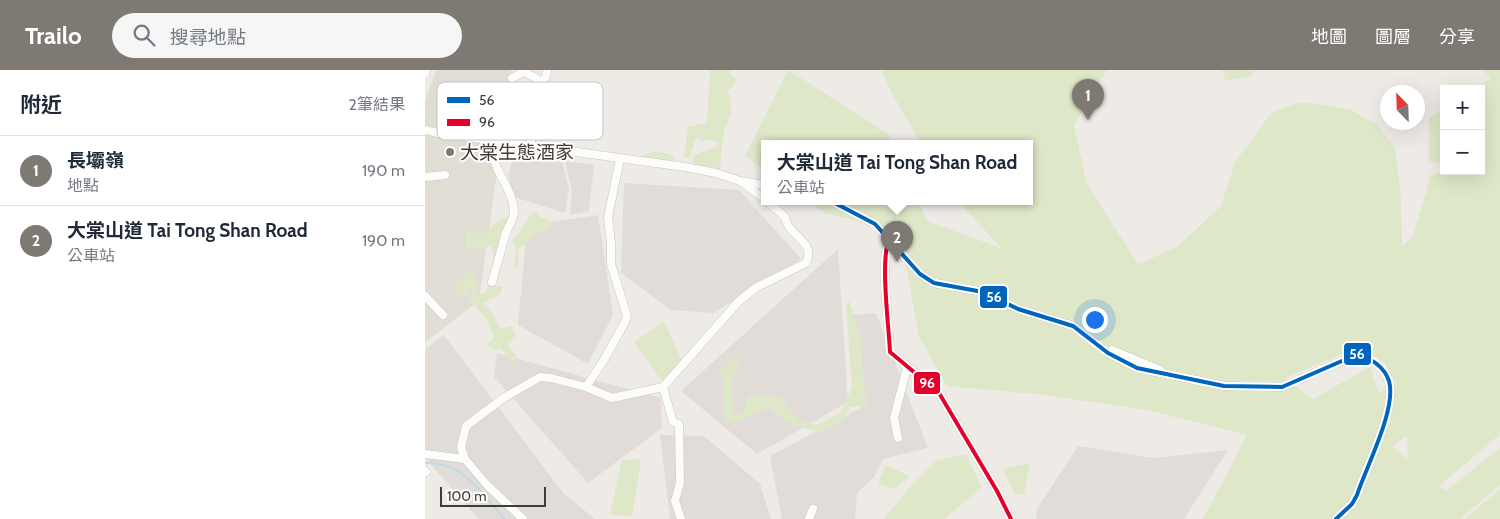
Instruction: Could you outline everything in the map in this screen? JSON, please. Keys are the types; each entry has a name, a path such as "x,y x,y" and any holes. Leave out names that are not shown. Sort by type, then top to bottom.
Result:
{"street":[{"path":"425,74 426,70"},
{"path":"512,78 523,71 541,82 547,70"},
{"path":"491,282 514,210 493,160 492,140 716,173 740,181 761,184"},
{"path":"531,146 532,140"},
{"path":"585,387 604,360 627,316 611,264 608,217 620,159"},
{"path":"425,177 445,174"},
{"path":"740,181 761,196"},
{"path":"520,517 488,486 465,459 461,448 466,426 505,398 540,377 585,387 612,398 663,388 739,302 757,287 806,263 809,256 808,247 786,224 785,216 772,205"},
{"path":"839,205 875,224 919,274 934,283 983,292 1018,309 1073,326 1097,344 1171,374 1224,386 1282,387 1358,354 1371,359 1379,365 1388,380 1390,391 1385,421 1357,495 1352,504 1336,519"},
{"path":"889,240 886,259 886,284 890,352 939,394 997,491 1011,519"},
{"path":"886,259 892,259 901,254"},
{"path":"425,296 443,315"},
{"path":"898,438 894,418 907,368"},
{"path":"663,388 673,422 679,424 680,482 675,501 681,519"},
{"path":"425,454 465,459"},
{"path":"809,519 813,509"}],"shaded area":[{"path":"436,70 511,70 509,82 437,82 437,140 501,140 479,301 425,342 425,101"},
{"path":"514,155 562,162 569,188 565,213 514,197 508,175"},
{"path":"565,161 594,165 589,211 570,215 572,190"},
{"path":"624,183 739,190 801,259 713,313 671,310 621,273"},
{"path":"598,215 613,315 588,364 518,325 527,226"},
{"path":"838,249 848,402 757,454 681,391"},
{"path":"876,313 928,448 883,459 874,477 857,493 855,519 782,519 770,456 862,407 851,315"},
{"path":"444,335 564,494 595,519 479,519 425,458 425,349"},
{"path":"497,353 661,398 662,428 588,483 494,377"},
{"path":"660,435 704,436 760,484 771,519 670,519"},
{"path":"1078,446 1154,458 1228,450 1184,519 1036,519 1037,509"}],"green space":[{"path":"710,70 730,70 731,76 737,79 728,92 731,111 724,132 720,171 706,166 693,166 694,155 718,146 717,141 700,140 696,137 689,159 684,158 688,127 707,123"},
{"path":"788,70 887,133 890,140 761,140 761,168 745,156"},
{"path":"882,70 1107,70 1074,125 1087,184 1138,264 1177,247 1221,206 1235,162 1272,112 1301,102 1350,109 1377,125 1395,147 1401,200 1402,247 1413,236 1431,176 1440,172 1440,175 1485,175 1485,85 1480,85 1491,78 1481,70 1500,70 1500,432 1499,435 1439,486 1446,491 1500,448 1500,485 1460,519 1203,519 1247,435 1142,409 1036,394 947,386 919,337 900,231 825,213 814,205 920,205 927,221 1001,248 962,205 1033,205 1033,140 919,140 890,90","holes":["1345,353 1370,353 1385,363 1396,383 1379,393 1370,367 1313,399 1285,378","1407,436 1408,459 1392,446"]},
{"path":"1222,70 1255,70 1252,76 1226,81"},
{"path":"1440,111 1440,163 1429,161 1429,118"},
{"path":"657,151 672,155 675,159 656,162 639,157"},
{"path":"535,211 541,218 549,219 549,228 536,235 518,250 519,266 514,268 516,251 512,239 517,236 528,217"},
{"path":"508,216 510,217 507,226 505,224 500,235 503,236 494,259 491,246 466,249 465,231 484,234 497,222"},
{"path":"472,267 474,281 478,285 475,296 486,293 490,282 494,283 491,286 504,286 498,297 492,298 483,304 491,311 500,329 512,326 516,337 507,344 517,356 513,365 501,348 493,350 487,345 494,337 486,319 469,299 474,289 468,289 467,294 457,297 456,284"},
{"path":"849,301 860,334 866,406 850,407 841,422 821,433 791,424 768,408 736,422 725,423 723,379 719,371 736,357 740,367 731,377 733,416 744,412 748,395 779,397 799,420 817,425 841,412 852,387 846,305"},
{"path":"664,321 682,361 673,374 661,380 634,342"},
{"path":"966,454 982,487 944,519 884,519 909,488 937,460"},
{"path":"641,459 632,517 610,514 622,460"},
{"path":"1030,463 1024,494 1014,494 1003,469"},
{"path":"885,465 910,476 895,489 878,484"},
{"path":"1500,489 1500,519 1465,519"}],"waterway":[{"path":"425,463 450,467 471,480 504,519"}],"transit line":[{"name":"56","path":"839,205 875,224 920,274 934,283 983,292 1018,309 1073,326 1108,353 1137,368 1224,386 1282,387 1358,354 1372,361 1384,371 1389,381 1389,407 1357,495 1352,504 1336,519"},
{"name":"96","path":"889,240 886,249 885,277 890,352 939,393 997,491 1011,519"}],"place":[{"name":"長壩嶺","path":"1088,120"},
{"name":"大棠生態酒家","path":"450,152"},
{"name":"大棠山道 Tai Tong Shan Road","path":"897,262"}]}
